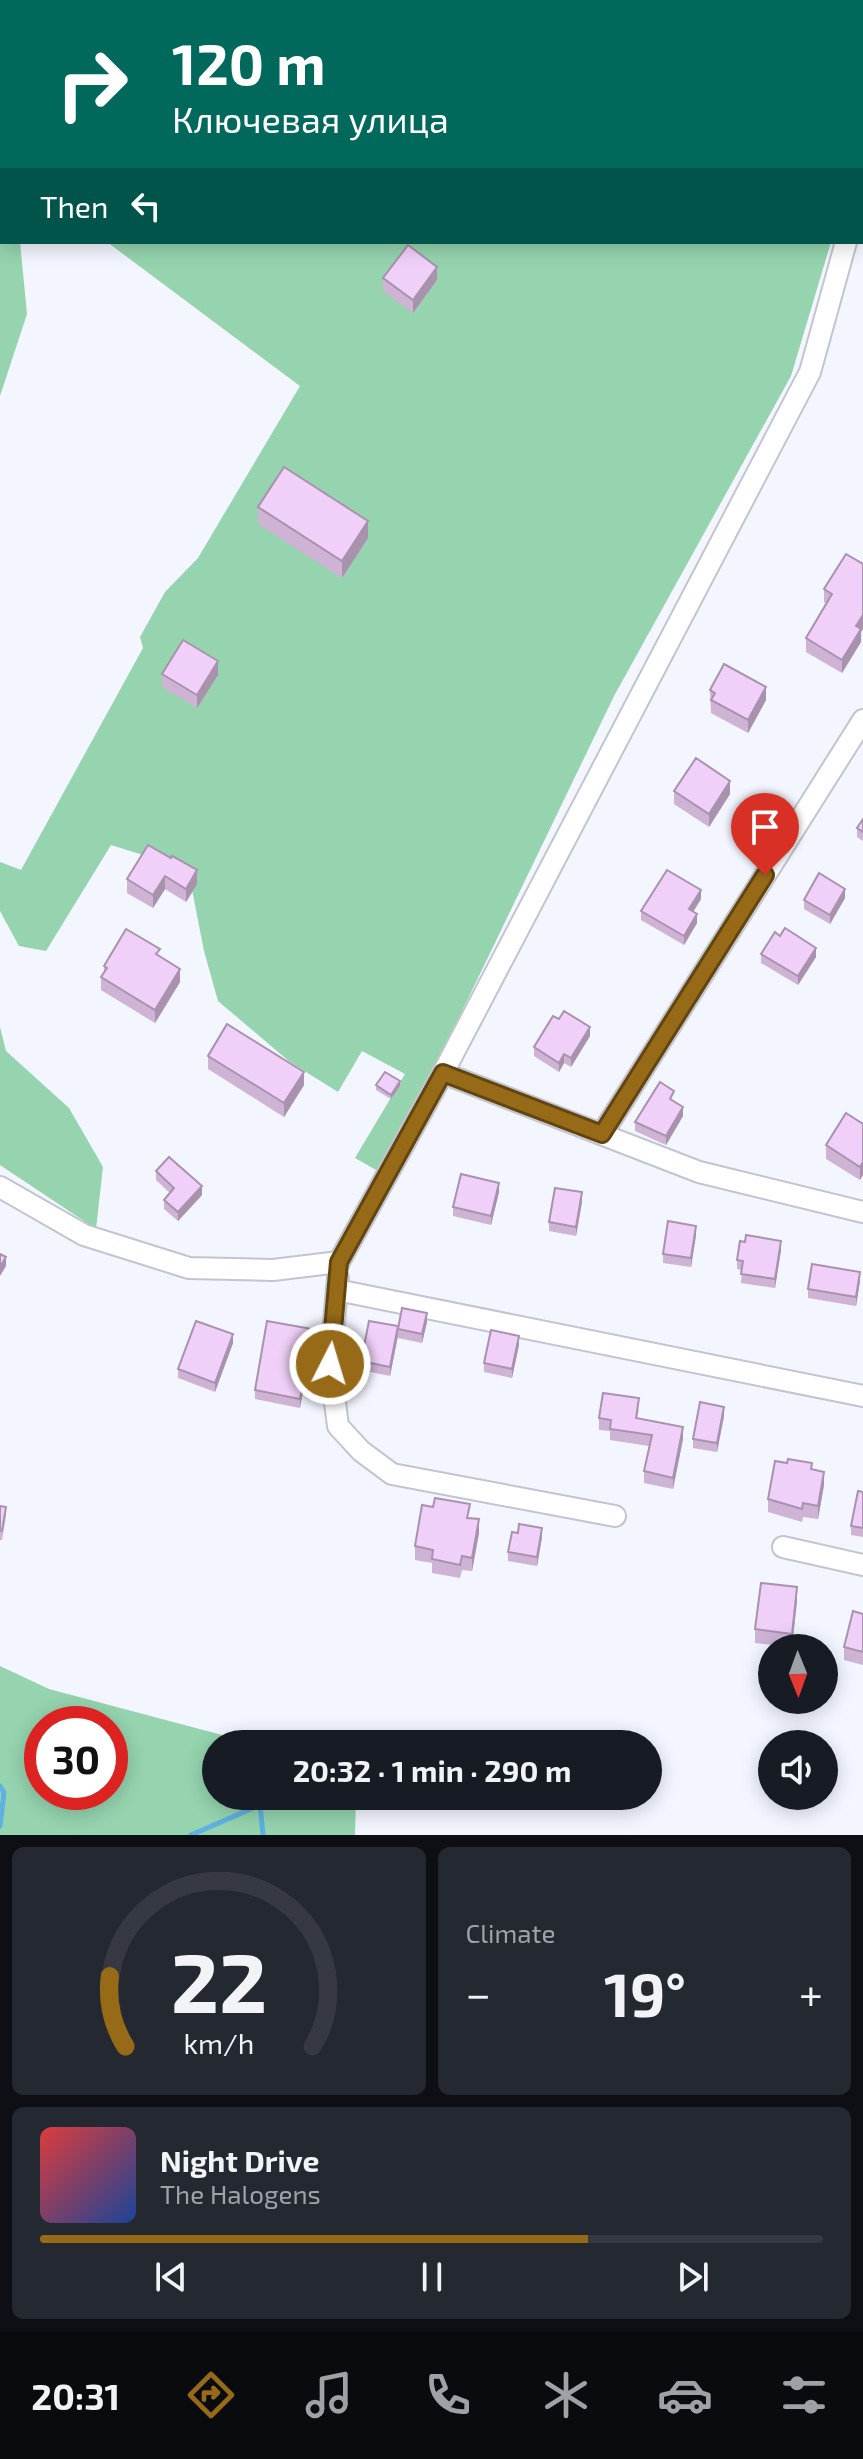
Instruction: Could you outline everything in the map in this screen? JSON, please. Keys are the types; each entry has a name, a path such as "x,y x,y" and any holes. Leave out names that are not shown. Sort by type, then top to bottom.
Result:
{"street":[{"path":"615,1516 392,1474 361,1451 338,1426 330,1364 339,1262 443,1073 810,372 845,244"},
{"path":"602,1134 863,720"},
{"path":"443,1073 699,1172 863,1212"},
{"path":"0,1187 84,1235 189,1268 273,1270 339,1262"},
{"path":"337,1290 863,1396"},
{"path":"783,1547 863,1565"}],"green space":[{"path":"0,244 20,244 27,314 0,396"},
{"path":"110,244 830,244 791,376 614,696 437,1063 378,1171 355,1158 405,1074 362,1051 338,1092 290,1062 218,1001 204,951 188,869 111,845 46,951 19,946 0,911 0,862 21,870 143,648 140,637 165,592 198,558 300,386"},
{"path":"0,1027 6,1051 69,1108 103,1167 96,1229 0,1165"},
{"path":"0,1666 49,1689 113,1706 24,1706 24,1810 128,1810 128,1710 203,1730 202,1810 356,1810 355,1835 0,1835"}],"building":[{"path":"408,245 437,267 413,300 383,278"},
{"path":"284,467 368,521 342,561 258,507"},
{"path":"846,554 863,564 863,615 856,626 861,629 842,660 806,638 832,594 824,589"},
{"path":"183,640 218,661 197,695 162,674"},
{"path":"724,664 766,687 748,720 711,700 715,693 710,690"},
{"path":"696,758 730,781 709,814 674,791"},
{"path":"148,845 197,870 186,889 165,876 153,895 127,879"},
{"path":"667,870 701,890 689,909 697,914 684,936 641,911"},
{"path":"819,873 845,889 830,915 804,900"},
{"path":"785,928 816,948 798,976 761,954 775,932 780,936"},
{"path":"126,929 160,949 156,954 180,969 155,1010 101,977 107,968 104,966"},
{"path":"564,1011 590,1027 571,1058 564,1054 559,1063 534,1047 553,1016 559,1019"},
{"path":"227,1024 304,1072 284,1103 208,1056"},
{"path":"385,1072 400,1081 391,1095 376,1085"},
{"path":"660,1082 674,1091 670,1099 683,1107 666,1136 635,1122"},
{"path":"846,1113 863,1124 863,1162 860,1167 826,1145"},
{"path":"169,1157 202,1186 178,1212 164,1200 174,1188 156,1171"},
{"path":"461,1174 499,1183 491,1216 453,1207"},
{"path":"555,1188 582,1192 576,1227 549,1222"},
{"path":"668,1221 696,1226 691,1258 663,1254"},
{"path":"746,1235 781,1241 775,1279 741,1274 743,1261 737,1260 740,1241 745,1242"},
{"path":"812,1264 860,1272 856,1297 808,1289"},
{"path":"402,1308 427,1313 422,1334 398,1329"},
{"path":"196,1321 233,1334 215,1383 178,1369"},
{"path":"267,1321 312,1329 308,1352 316,1353 312,1378 304,1377 300,1399 255,1390"},
{"path":"369,1321 398,1326 390,1367 361,1361"},
{"path":"491,1330 519,1336 512,1369 484,1363"},
{"path":"603,1393 639,1398 636,1418 683,1427 673,1478 644,1471 652,1435 610,1429 611,1420 599,1418"},
{"path":"700,1402 724,1407 717,1443 693,1439"},
{"path":"788,1459 812,1463 811,1469 824,1472 818,1506 803,1503 802,1509 768,1499 775,1461 787,1463"},
{"path":"858,1491 863,1492 863,1528 851,1526"},
{"path":"435,1498 470,1504 467,1518 479,1519 472,1558 462,1556 460,1565 432,1559 433,1550 415,1546 422,1505 433,1507"},
{"path":"0,1506 6,1507 2,1531 0,1530"},
{"path":"519,1524 542,1528 537,1557 508,1552 512,1532 518,1533"},
{"path":"761,1583 797,1587 792,1634 755,1629"},
{"path":"853,1611 863,1614 863,1652 844,1647"}],"waterway":[{"path":"0,1786 4,1793 0,1826"},
{"path":"191,1835 260,1805 263,1835"}],"route":[{"path":"330,1364 339,1262 443,1073 602,1134 765,875"}]}
